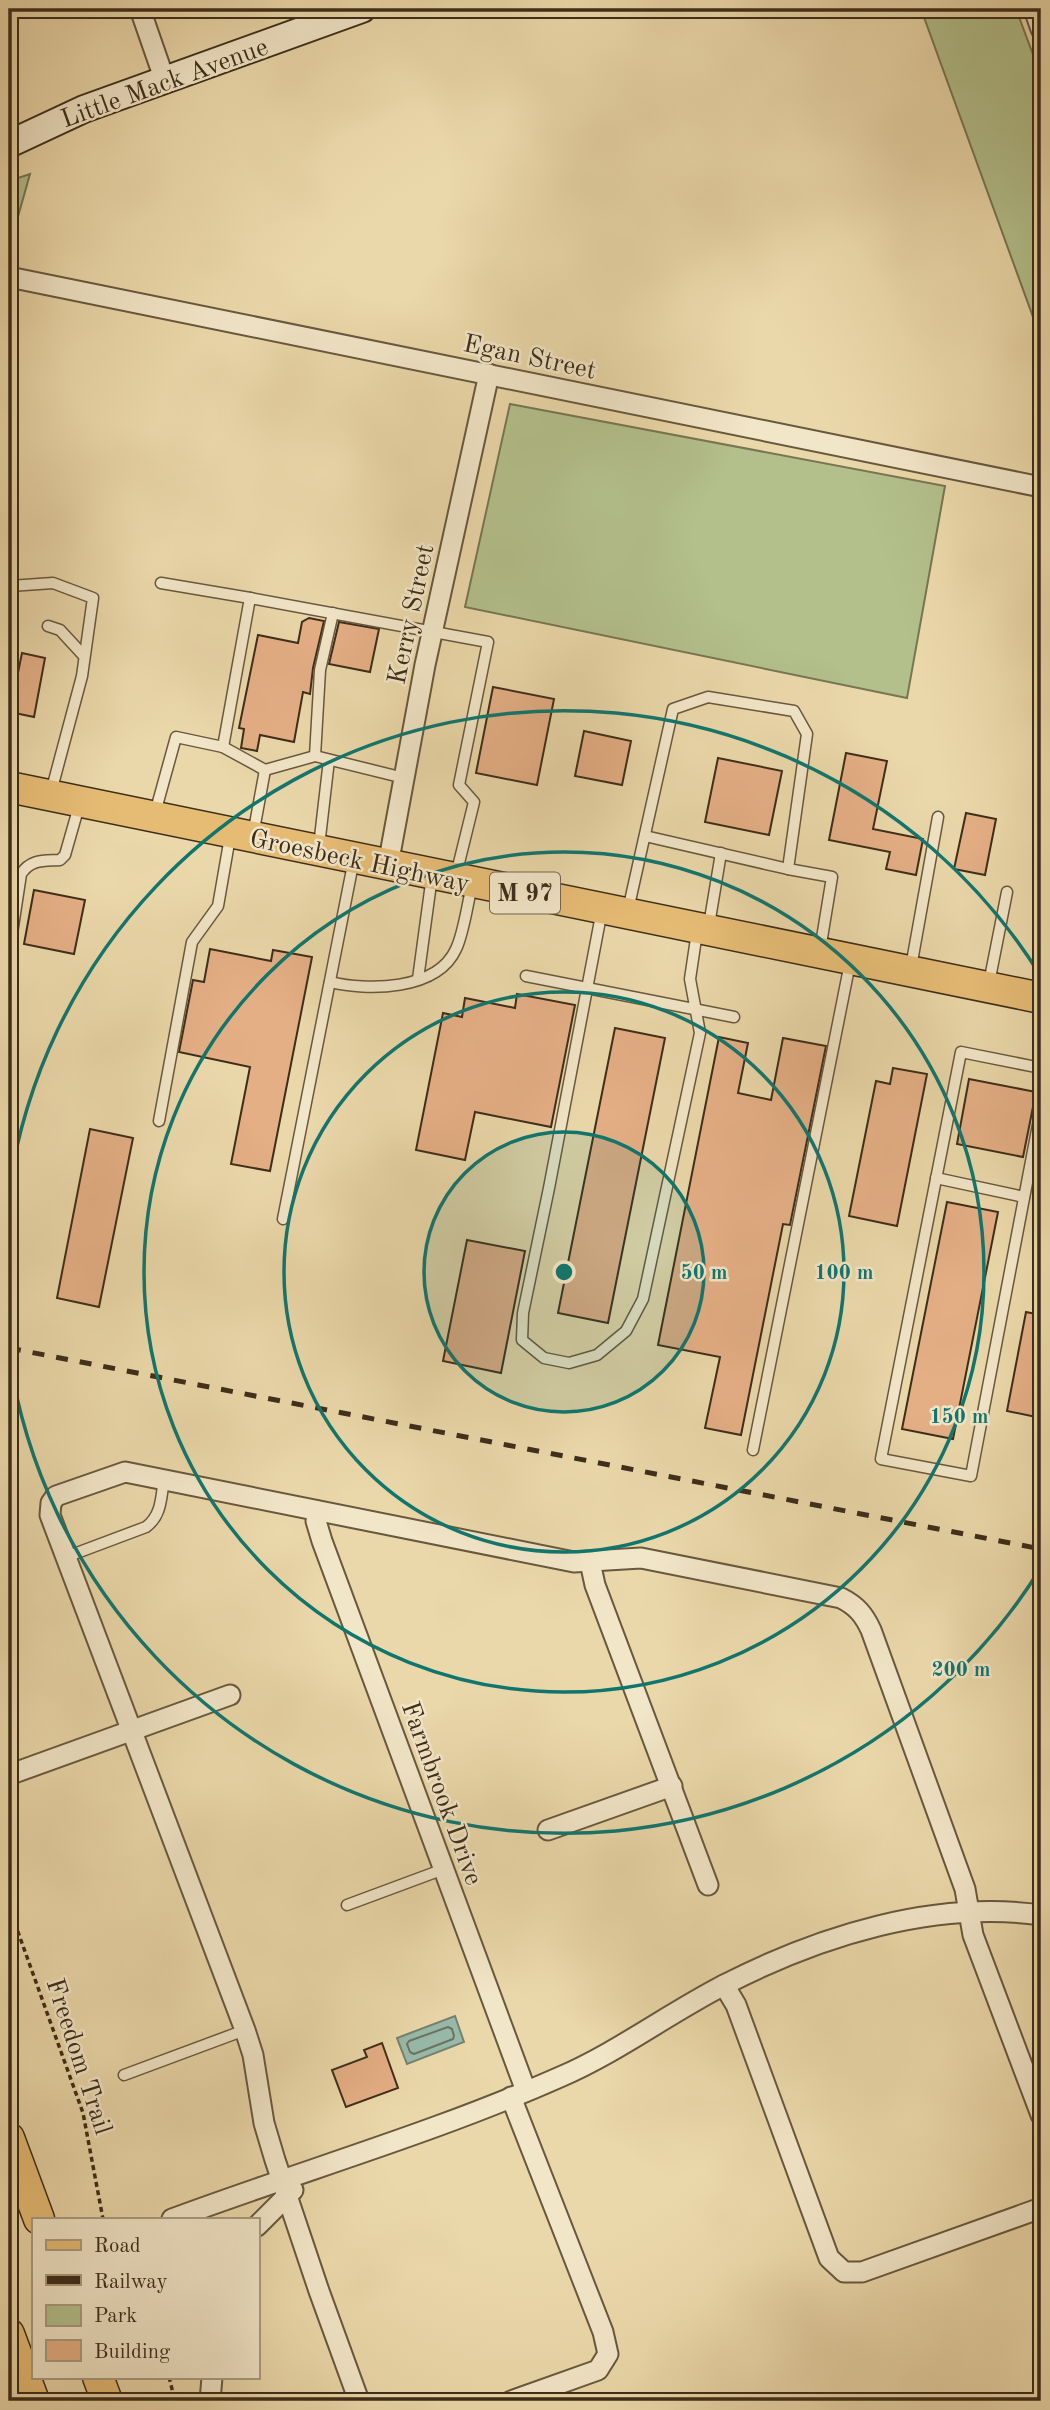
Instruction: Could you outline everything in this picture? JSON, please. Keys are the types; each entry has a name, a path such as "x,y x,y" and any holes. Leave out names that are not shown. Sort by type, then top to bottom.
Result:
{"main road":[{"name":"Groesbeck Highway","path":"13,788 1041,998"},
{"path":"9,2138 39,2218"},
{"path":"11,2351 34,2401"},
{"path":"98,2378 107,2401"}],"street":[{"path":"140,9 165,80"},
{"name":"Little Mack Avenue","path":"9,144 84,109 362,9"},
{"path":"1034,9 1041,29"},
{"name":"Egan Street","path":"9,277 1041,487"},
{"name":"Kerry Street","path":"388,865 433,630 489,374"},
{"path":"359,2401 319,2291 264,2123 258,2077 245,2030 51,1515 51,1503 57,1496 125,1472 574,1562 641,1558 841,1598 853,1604 864,1615 871,1630 965,1889 973,1935 1041,2115"},
{"name":"Farmbrook Drive","path":"318,1511 316,1521 322,1541 444,1869 519,2094 603,2332 608,2354 598,2370 511,2401"},
{"path":"590,1562 595,1585 708,1885"},
{"path":"14,1773 230,1695"},
{"path":"548,1830 672,1786"},
{"path":"259,2224 285,2188 309,2171 562,2077 724,1985 775,1961 846,1935 890,1923 970,1912 1041,1915"},
{"path":"724,1985 736,2005 829,2258 844,2272 862,2272 1041,2208"},
{"path":"182,2217 285,2188"},
{"path":"210,2401 212,2378"}],"lane":[{"path":"9,591 10,586 53,583 93,598 82,676 50,796"},
{"path":"161,583 488,642 459,785 474,802 453,879 418,979"},
{"path":"223,747 250,598"},
{"path":"315,756 320,670 332,613"},
{"path":"48,626 60,631 84,656"},
{"path":"721,853 690,979 701,1033 643,1299 626,1331 597,1355 569,1363 544,1358 522,1340 523,1313 587,988 645,836 673,709 708,698 794,711 807,734 788,869"},
{"path":"154,817 176,737 223,747 265,770 315,756 404,778"},
{"path":"319,851 328,760"},
{"path":"159,1121 192,942 218,906 265,770"},
{"path":"9,819 13,788"},
{"path":"9,953 21,874 37,860 60,860 65,855 80,802"},
{"path":"911,971 938,817"},
{"path":"645,836 832,877 820,953"},
{"path":"283,1219 354,859"},
{"path":"330,982 352,987 392,987 440,970 456,950 453,879"},
{"path":"989,987 1007,892"},
{"path":"753,1450 851,959"},
{"path":"526,976 734,1017"},
{"path":"1041,1068 961,1052 881,1459 971,1475 1041,1109"},
{"path":"936,1178 1024,1197"},
{"path":"66,1557 146,1527 158,1513 164,1479"},
{"path":"347,1905 444,1869"},
{"path":"124,2075 245,2030"}],"path":[{"name":"Freedom Trail","path":"9,1907 83,2113 103,2218"},
{"path":"169,2378 175,2401"}],"green space":[{"path":"921,9 1016,9 1041,76 1041,339"},
{"path":"30,174 10,245 9,245 9,181"},
{"path":"510,404 945,486 907,698 465,607"}],"water":[{"path":"455,2016 464,2042 407,2064 397,2038"}],"building":[{"path":"309,618 324,621 310,694 303,692 294,742 260,735 257,751 241,748 244,729 239,728 258,635 298,643 302,622"},
{"path":"339,622 379,629 370,672 329,664"},
{"path":"22,653 45,658 34,717 10,712"},
{"path":"493,687 554,699 537,785 476,773"},
{"path":"584,731 631,741 622,785 575,776"},
{"path":"846,753 887,761 873,829 923,839 916,875 886,869 890,852 829,840"},
{"path":"718,758 782,771 769,835 705,822"},
{"path":"966,813 996,819 985,875 954,869"},
{"path":"34,890 85,900 74,954 24,944"},
{"path":"210,949 271,961 273,950 312,957 270,1171 231,1164 250,1067 179,1052 193,980 204,982"},
{"path":"517,994 575,1005 551,1127 475,1112 465,1160 416,1150 443,1013 462,1017 465,998 515,1008"},
{"path":"615,1028 665,1038 608,1323 558,1313"},
{"path":"719,1037 748,1043 738,1093 771,1100 783,1038 826,1046 790,1225 783,1224 741,1435 705,1428 720,1357 658,1345"},
{"path":"893,1068 927,1074 897,1226 849,1216 876,1081 890,1084"},
{"path":"969,1079 1036,1092 1023,1157 957,1144"},
{"path":"90,1129 133,1138 99,1307 57,1298"},
{"path":"947,1202 998,1212 953,1439 902,1429"},
{"path":"467,1240 525,1251 501,1373 443,1361"},
{"path":"1026,1312 1041,1315 1041,1418 1007,1411"},
{"path":"382,2043 398,2088 346,2107 332,2070 367,2057 364,2050"}],"railway":[{"path":"9,1348 1041,1549"}]}
